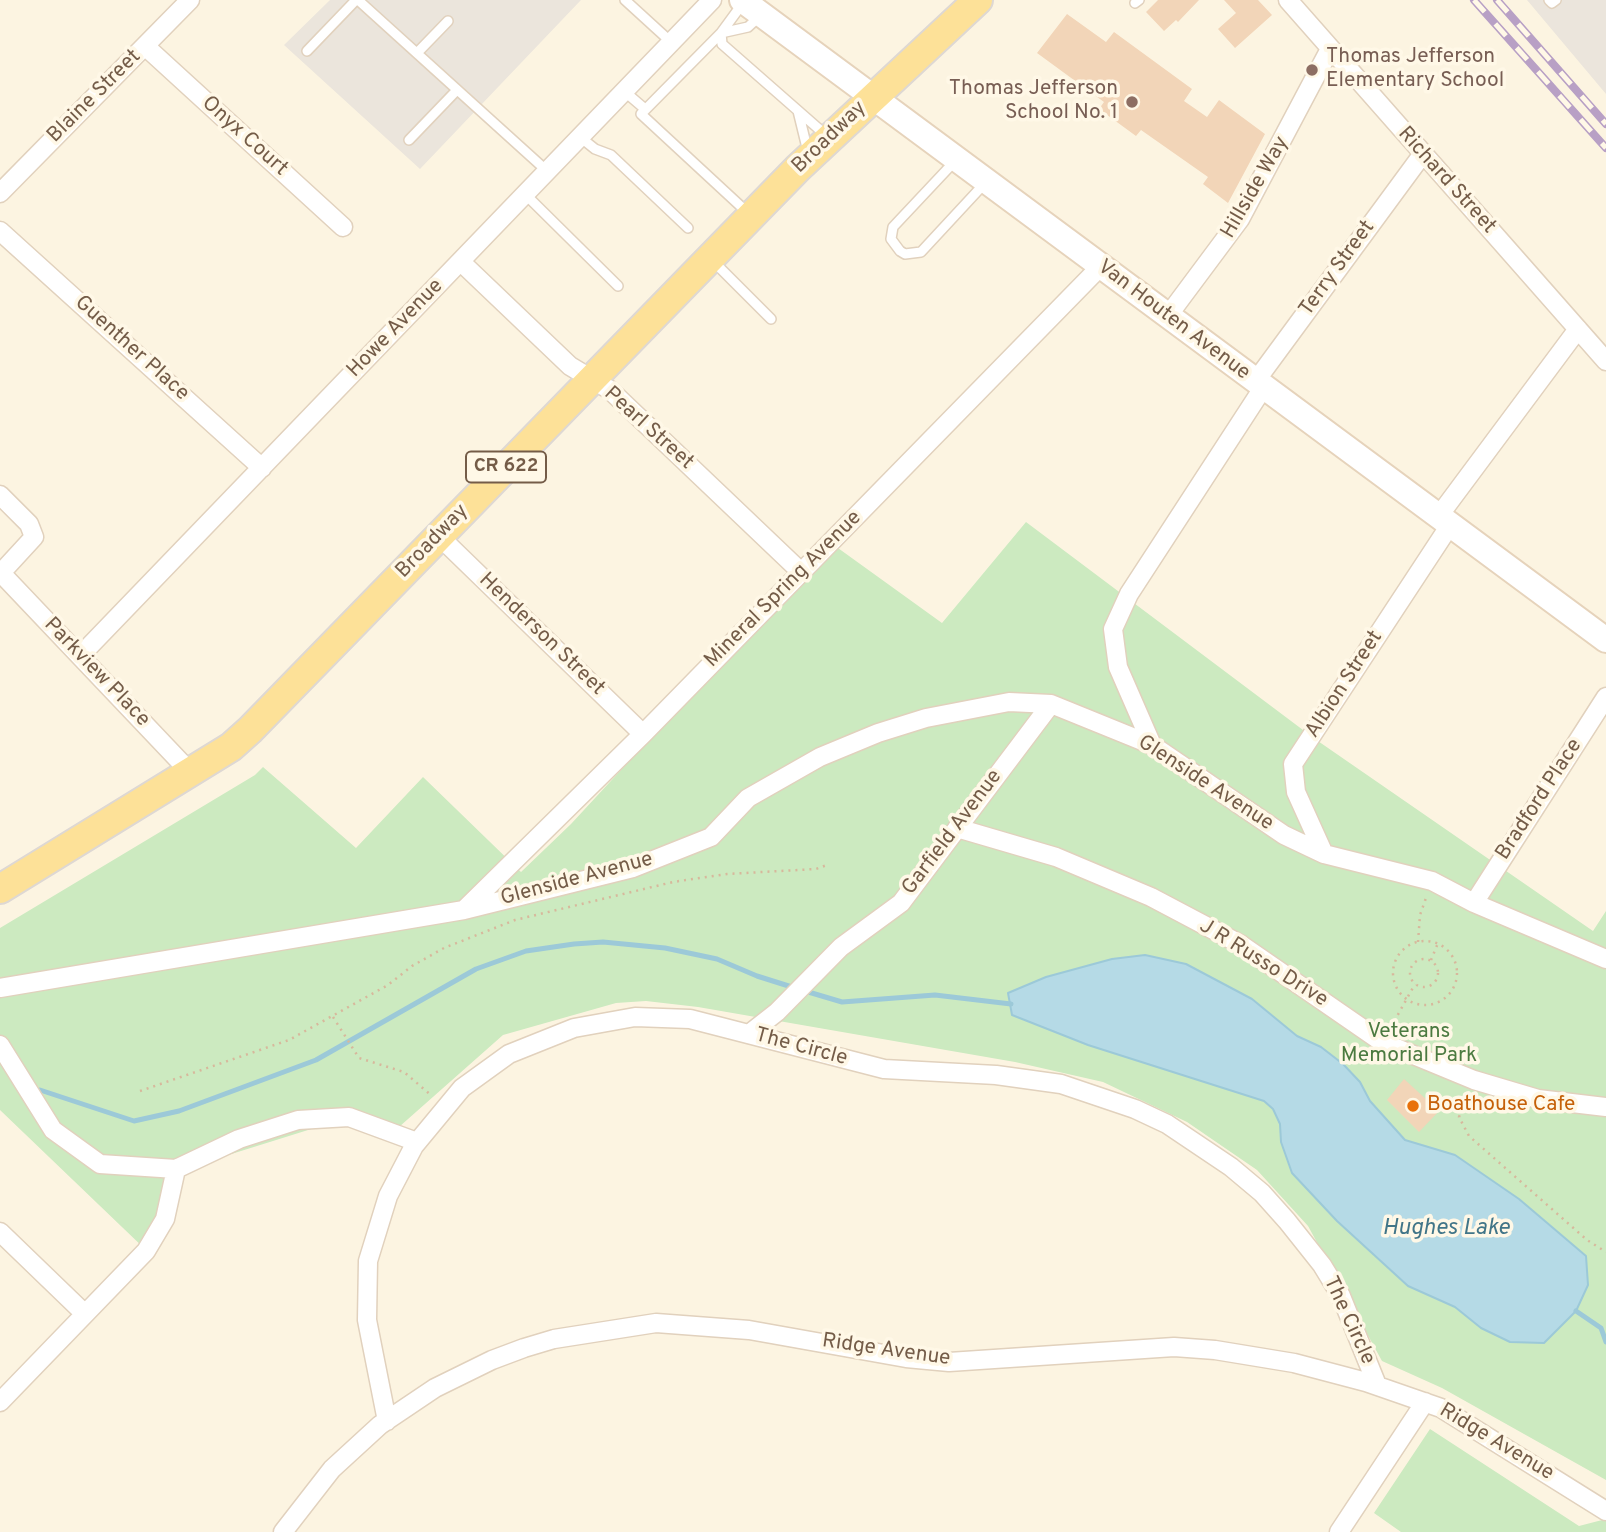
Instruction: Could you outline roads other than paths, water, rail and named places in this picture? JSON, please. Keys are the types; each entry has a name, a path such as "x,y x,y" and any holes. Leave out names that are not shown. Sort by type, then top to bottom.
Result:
{"main road":[{"name":"Broadway","path":"0,889 231,747 250,730 751,215 978,0"},
{"name":"Van Houten Avenue","path":"749,5 1606,640"}],"street":[{"name":"Blaine Street","path":"0,193 190,0"},
{"name":"Howe Avenue","path":"80,656 712,0"},
{"name":"Richard Street","path":"1288,0 1606,361"},
{"name":"Onyx Court","path":"145,46 343,227"},
{"name":"Hillside Way","path":"1167,317 1240,219 1330,49"},
{"name":"Terry Street","path":"1259,385 1422,155"},
{"name":"Guenther Place","path":"0,231 262,468"},
{"name":"Pearl Street","path":"461,262 570,366 610,390 801,572"},
{"name":"Mineral Spring Avenue","path":"464,910 643,734 1100,267"},
{"name":"Albion Street","path":"1324,854 1296,792 1293,764 1444,521 1578,329"},
{"path":"1152,745 1118,667 1113,629 1129,594 1259,385"},
{"path":"0,495 29,524 34,537 1,574"},
{"name":"Henderson Street","path":"439,536 643,734"},
{"name":"Parkview Place","path":"1,574 190,772"},
{"name":"Bradford Place","path":"1474,903 1606,697"},
{"name":"Glenside Avenue","path":"0,988 464,910 633,868 711,837 748,798 820,757 878,733 965,709 1009,702 1051,704 1152,745 1284,835 1324,854 1432,881 1474,903 1606,958"},
{"name":"Garfield Avenue","path":"749,1034 841,947 901,903 1051,704"},
{"name":"J R Russo Drive","path":"957,828 1056,857 1151,897 1240,944 1382,1042 1474,1080 1538,1099 1606,1107"},
{"name":"The Circle","path":"387,1421 367,1320 368,1261 388,1196 417,1142 462,1088 509,1054 573,1028 635,1017 690,1019 884,1069 996,1075 1061,1084 1135,1109 1167,1124 1231,1167 1262,1193 1287,1221 1322,1265 1341,1296 1377,1385"},
{"path":"0,1045 53,1130 100,1164 176,1170 239,1139 298,1120 349,1116 417,1142"},
{"path":"0,1402 146,1251 165,1219 176,1170"},
{"path":"0,1232 85,1314"},
{"name":"Ridge Avenue","path":"283,1532 332,1469 387,1421 435,1388 492,1360 554,1339 656,1323 749,1330 906,1358 948,1362 990,1361 1123,1348 1215,1350 1294,1363 1377,1385 1425,1402 1471,1425 1606,1511"},
{"path":"1339,1532 1425,1402"}],"lane":[{"path":"307,51 357,0 547,172"},
{"path":"625,0 671,42"},
{"path":"1549,0 1552,3 1556,0"},
{"path":"721,33 748,27 749,5"},
{"path":"643,112 749,5"},
{"path":"417,53 448,21"},
{"path":"721,33 722,44 830,138"},
{"path":"410,140 457,90"},
{"path":"624,90 643,112 751,215"},
{"path":"797,110 809,158"},
{"path":"580,137 595,149 611,155 688,229"},
{"path":"956,159 893,227 891,239 900,251 912,254 921,252 986,182"},
{"path":"525,194 618,286"},
{"path":"710,258 771,319"}],"water":[{"name":"Hughes Lake","path":"1145,955 1186,964 1252,999 1297,1036 1321,1047 1343,1064 1360,1082 1370,1101 1405,1140 1455,1155 1519,1199 1586,1256 1588,1285 1576,1311 1544,1343 1510,1342 1481,1328 1455,1307 1408,1286 1337,1221 1292,1173 1281,1142 1280,1124 1273,1109 1264,1101 1088,1045 1012,1015 1008,993 1046,977 1112,959"}],"waterway":[{"path":"40,1090 134,1121 179,1111 316,1060 476,969 526,951 574,944 603,942 665,948 717,959 795,988"},
{"path":"805,991 842,1002 935,995 1011,1004"},
{"path":"1576,1311 1601,1328 1606,1342"}],"railway":[{"path":"1474,0 1606,148"},
{"path":"1497,0 1606,124"}],"place":[{"name":"Thomas Jefferson Elementary School","path":"1312,70"},
{"name":"Thomas Jefferson School No. 1","path":"1132,102"},
{"name":"Boathouse Cafe","path":"1413,1106"}],"park label":[{"name":"Veterans Memorial Park","path":"1409,1045"}]}
